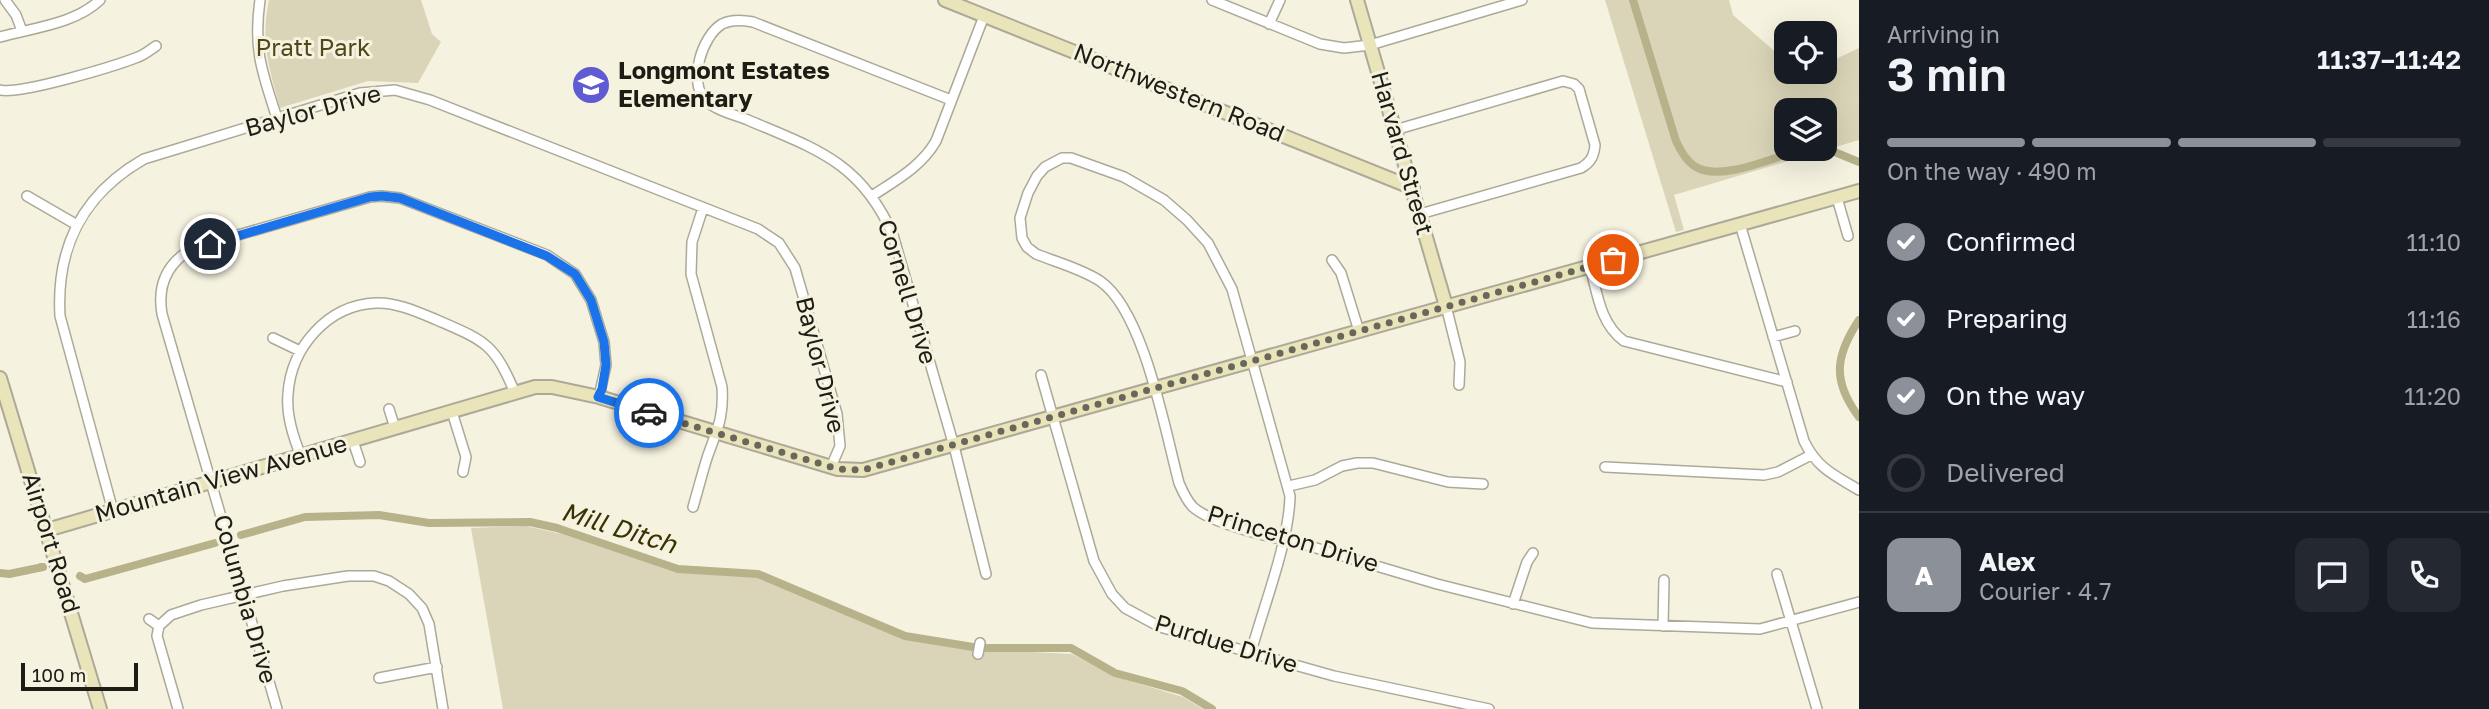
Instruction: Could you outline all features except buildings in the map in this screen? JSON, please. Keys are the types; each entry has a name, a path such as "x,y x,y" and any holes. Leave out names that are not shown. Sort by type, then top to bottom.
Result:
{"street":[{"path":"5,0 16,15 22,31"},
{"path":"0,37 75,17 92,8 100,0"},
{"path":"260,0 257,42 259,61 277,118"},
{"name":"Northwestern Road","path":"945,0 1413,188"},
{"path":"1212,0 1327,46 1344,48 1370,45 1522,0"},
{"path":"1269,24 1280,0"},
{"name":"Harvard Street","path":"1357,0 1446,306"},
{"path":"872,196 928,155 936,141 984,16"},
{"name":"Cornell Drive","path":"951,100 753,22 741,20 728,22 715,29 699,61 697,76 699,91 712,105 805,143 832,158 854,175 884,214 893,235 954,446 986,573"},
{"path":"0,90 12,92 42,85 140,57 156,46"},
{"path":"1395,130 1563,81 1574,84 1579,89 1595,145 1594,154 1587,164 1581,168 1420,214"},
{"name":"Baylor Drive","path":"113,511 60,316 58,288 61,270 77,225 105,187 126,169 144,159 360,93 395,90 497,125 765,233 779,243 795,268 839,422 839,446 831,467"},
{"name":"Princeton Drive","path":"1251,652 1283,540 1290,516 1289,486 1232,289 1208,243 1164,200 1124,177 1071,158 1055,160 1037,176 1028,193 1020,218 1022,237 1027,247 1036,254 1099,280 1113,293 1134,325 1179,483 1194,508 1203,514 1283,540 1513,604 1592,623 1760,629 1859,601"},
{"name":"Mountain View Avenue","path":"47,530 535,387 552,387 598,397 845,471 863,470 1859,191"},
{"path":"27,196 77,225"},
{"name":"Columbia Drive","path":"277,709 162,314 160,292 168,270 175,261 193,248 370,197 400,198 547,256 565,266 586,290 604,342 606,365 598,397"},
{"path":"1837,198 1848,236"},
{"path":"693,507 708,455 721,424 723,403 722,387 691,274 692,242 703,208"},
{"path":"1740,224 1804,441 1811,455 1822,467 1859,490"},
{"path":"1332,260 1341,273 1359,331"},
{"path":"1590,266 1602,311 1609,326 1624,341 1787,382"},
{"path":"301,456 291,428 288,404 293,368 311,335 342,311 367,304 390,304 420,313 483,342 503,364 514,393"},
{"path":"1446,306 1460,362 1459,385"},
{"path":"1773,337 1795,331"},
{"path":"273,338 300,351"},
{"name":"Purdue Drive","path":"1041,375 1094,561 1101,578 1125,608 1160,626 1251,652 1367,684 1489,709"},
{"name":"Airport Road","path":"0,377 100,709"},
{"path":"389,409 395,428"},
{"path":"453,412 466,457 463,472"},
{"path":"353,441 360,462"},
{"path":"1605,467 1764,475 1778,472 1811,455"},
{"path":"1289,486 1315,480 1342,466 1357,463 1373,463 1448,482 1483,484"},
{"path":"1513,604 1527,562 1533,553"},
{"path":"178,709 156,636 159,626 171,615 244,594 359,574 389,581 422,608 429,624 443,709"},
{"path":"1777,574 1816,709"},
{"path":"1662,626 1664,580"},
{"path":"149,619 159,626"},
{"path":"379,678 437,667"}],"green space":[{"name":"Pratt Park","path":"269,0 421,0 432,34 441,42 418,83 368,81 280,108 269,67 266,42"},
{"path":"1605,0 1729,0 1733,15 1774,51 1774,84 1837,84 1837,58 1859,48 1859,140 1837,147 1837,98 1774,98 1774,161 1788,161 1674,195 1684,230 1676,232"},
{"path":"526,526 562,534 676,572 758,577 902,638 967,649 1072,654 1117,677 1183,697 1203,709 503,709 471,528"}],"waterway":[{"path":"1633,0 1676,141 1692,165 1719,172 1774,158"},
{"path":"1837,153 1859,162"},
{"path":"1859,320 1845,345 1840,368 1844,392 1859,417"},
{"name":"Mill Ditch","path":"241,535 305,517 379,515 429,523 530,522 557,528 678,569 758,574 905,636 973,647"},
{"name":"Mill Ditch","path":"80,576 85,579 215,543"},
{"name":"Mill Ditch","path":"0,573 9,574 41,567"},
{"name":"Mill Ditch","path":"985,648 1071,648 1115,673 1182,691 1212,709"}],"way so far":[{"path":"649,413 845,471 863,470 1613,260"}],"place":[{"name":"Longmont Estates Elementary","path":"591,85"}],"route":[{"path":"210,244 370,197 400,198 555,259 575,274 591,300 604,342 606,365 598,397 649,413"}]}
